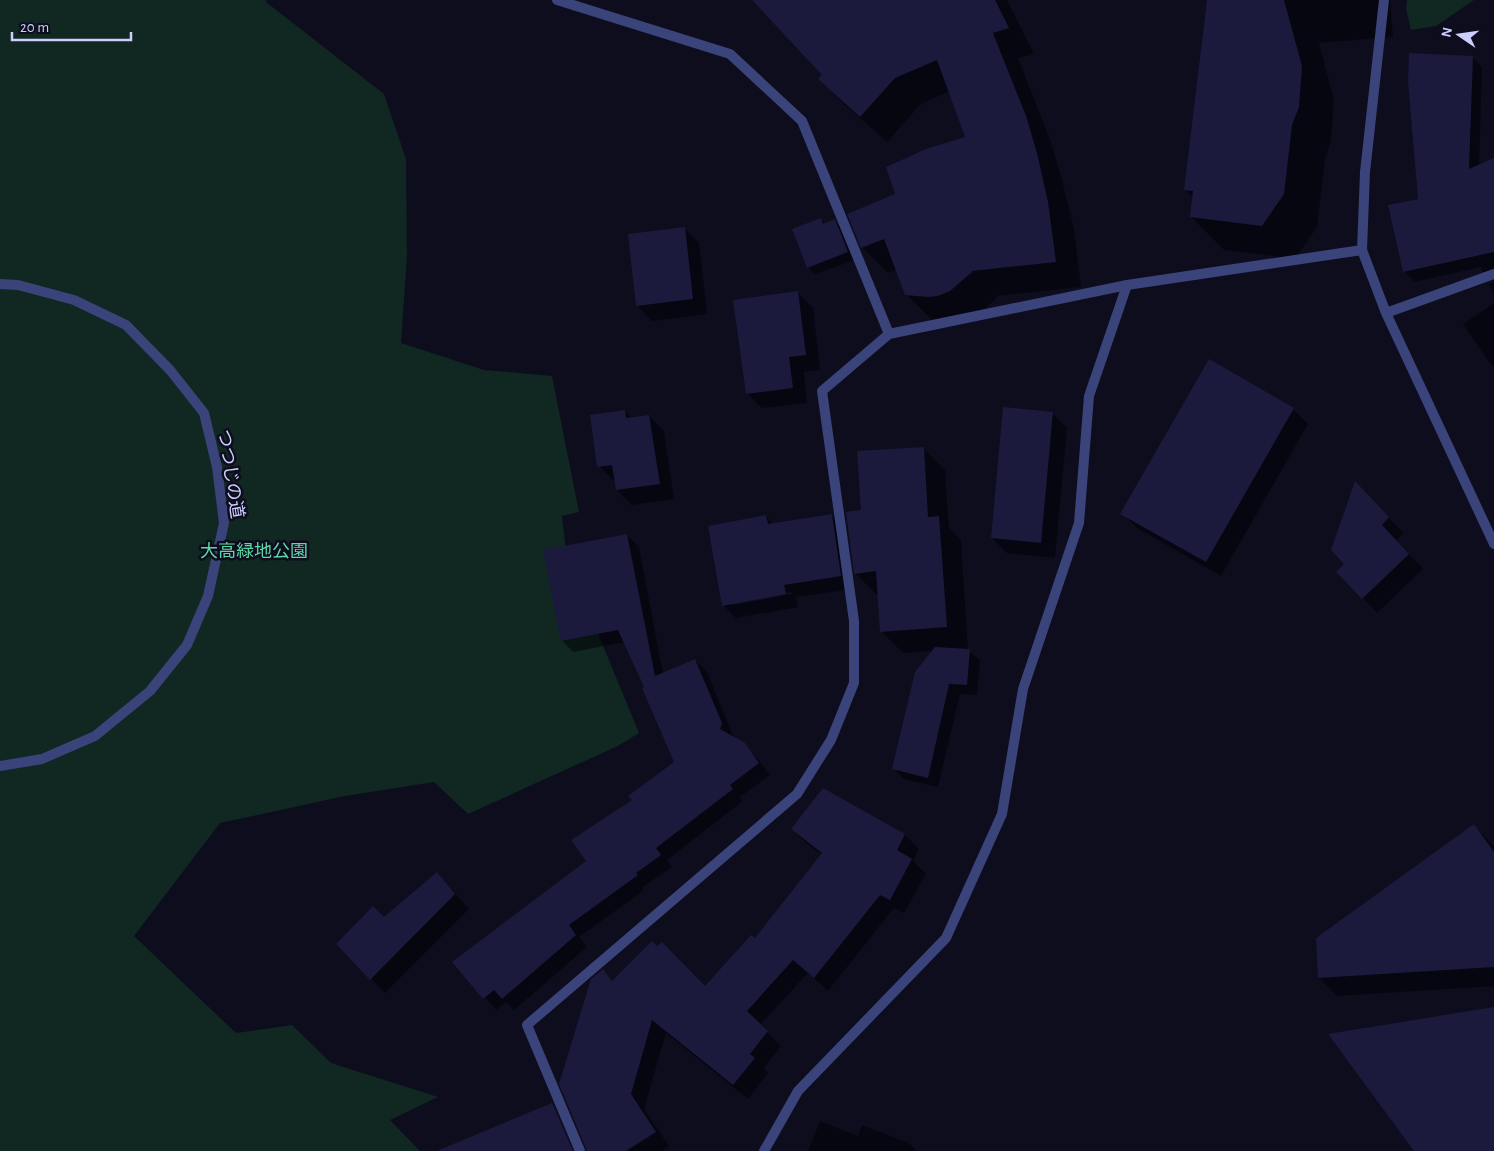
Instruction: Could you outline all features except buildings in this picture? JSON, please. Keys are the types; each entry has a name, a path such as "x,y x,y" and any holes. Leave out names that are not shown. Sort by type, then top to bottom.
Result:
{"street":[{"path":"557,0 730,54 802,121 889,334"},
{"path":"1384,0 1365,172 1362,250 1386,313 1494,544"},
{"path":"580,1151 527,1025 797,794 832,740 854,683 854,621 822,391 889,334 1127,285 1362,250"},
{"path":"1386,313 1494,274"},
{"name":"つつじの道","path":"0,284 18,285 74,300 126,325 170,370 204,414 217,466 224,523 208,596 187,645 150,691 95,736 42,760 0,766"},
{"path":"764,1151 798,1091 946,938 1002,814 1023,689 1079,523 1089,396 1127,285"}],"green space":[{"name":"大高緑地公園","path":"0,0 266,0 266,2 384,94 406,159 407,257 401,343 484,370 552,376 579,512 562,516 575,629 595,626 639,733 618,746 468,814 434,782 345,796 220,823 134,936 236,1033 292,1025 331,1063 438,1097 390,1120 420,1151 0,1151"},
{"path":"1407,0 1474,0 1436,26 1411,30 1406,9"}]}
